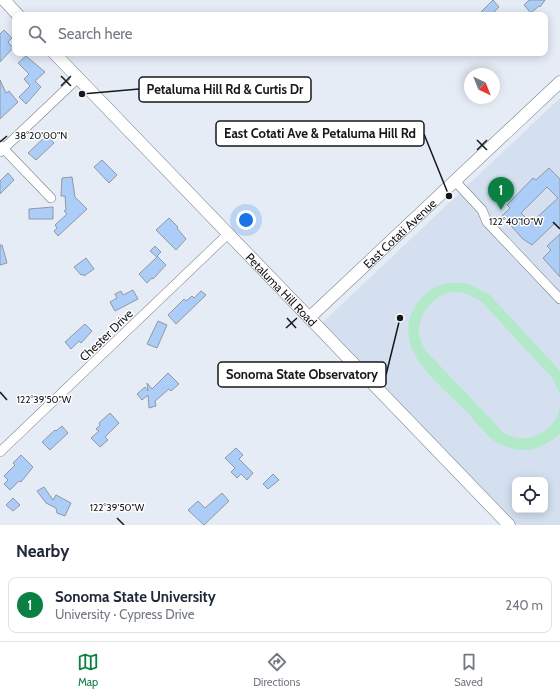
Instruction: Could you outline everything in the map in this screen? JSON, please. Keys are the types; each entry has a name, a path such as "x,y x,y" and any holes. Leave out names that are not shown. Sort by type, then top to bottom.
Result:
{"main road":[{"path":"4,0 15,12"},
{"name":"Petaluma Hill Road","path":"57,56 508,525"},
{"name":"East Cotati Avenue","path":"309,318 560,82"}],"street":[{"path":"51,198 1,149 78,78"},
{"path":"455,181 482,210 487,222 560,299"},
{"name":"Chester Drive","path":"0,452 228,234"}],"shaded area":[{"path":"560,98 560,525 514,525 322,323"}],"green space":[{"path":"467,283 490,295 560,371 560,395 553,379 483,303 461,292 452,292 439,297 424,314 419,328 419,335 425,350 505,434 517,438 528,438 541,433 552,424 559,412 560,405 560,434 548,443 530,450 525,450 504,446 496,442 483,431 468,413 428,373 415,355 411,347 408,328 410,318 419,301 425,294 443,284"}],"building":[{"path":"493,0 499,7 494,12 481,12"},
{"path":"529,0 545,0 540,7 539,6 532,12 530,12 524,5"},
{"path":"4,30 12,38 8,42 12,49 0,62 0,34"},
{"path":"26,56 45,72 35,81 41,87 26,104 19,97 30,86 24,79 29,74 18,63"},
{"path":"0,80 6,93 9,91 18,102 0,119"},
{"path":"47,135 54,143 36,160 28,153"},
{"path":"102,160 117,175 109,183 94,167"},
{"path":"549,168 560,179 560,228 555,223 532,245 523,239 502,216 510,208 507,205 533,178 536,180","holes":["547,187 558,198 531,223 521,213"]},
{"path":"8,173 14,180 0,194 0,181"},
{"path":"72,177 75,197 87,209 58,236 54,231 57,228 55,225 67,214 64,211 66,210 65,196 61,196 62,178"},
{"path":"53,207 53,219 29,219 29,209"},
{"path":"169,218 178,227 177,228 186,239 176,250 156,230"},
{"path":"560,234 560,277 543,258 551,250 547,246"},
{"path":"0,245 2,245 7,263 0,265"},
{"path":"155,246 161,252 157,256 166,265 153,279 152,278 147,283 139,274 157,257 150,251"},
{"path":"86,258 94,269 84,276 83,274 81,275 74,267"},
{"path":"133,290 138,299 115,311 110,302 117,298 115,294 121,291 123,295"},
{"path":"201,291 206,295 176,324 168,315 184,299 186,301 192,296 194,298"},
{"path":"158,321 167,325 157,348 147,344"},
{"path":"85,324 92,331 81,343 79,341 71,349 65,342"},
{"path":"168,373 179,384 171,391 169,389 155,401 156,406 149,408 148,395 142,400 137,394 145,387 148,391 147,383 152,389"},
{"path":"110,413 119,423 105,437 108,440 100,447 91,438 99,431 96,429 100,425 99,423"},
{"path":"62,426 68,433 50,450 42,442 55,430 56,431"},
{"path":"236,448 243,455 239,459 253,473 247,480 241,474 237,478 231,472 235,468 225,458"},
{"path":"21,455 33,467 21,482 19,481 10,490 4,484 8,480 4,476 15,465 13,463"},
{"path":"273,474 279,480 268,489 263,484"},
{"path":"44,487 53,500 56,495 71,503 65,516 57,513 56,508 46,503 37,491"},
{"path":"222,493 229,501 204,525 188,510 198,501 205,508"},
{"path":"13,498 20,505 13,511 6,505"}],"place":[{"name":"Petaluma Hill Rd & Curtis Dr","path":"82,94"},
{"name":"East Cotati Ave & Petaluma Hill Rd","path":"449,196"},
{"name":"Sonoma State University","path":"501,210"},
{"name":"Sonoma State Observatory","path":"400,318"}]}
